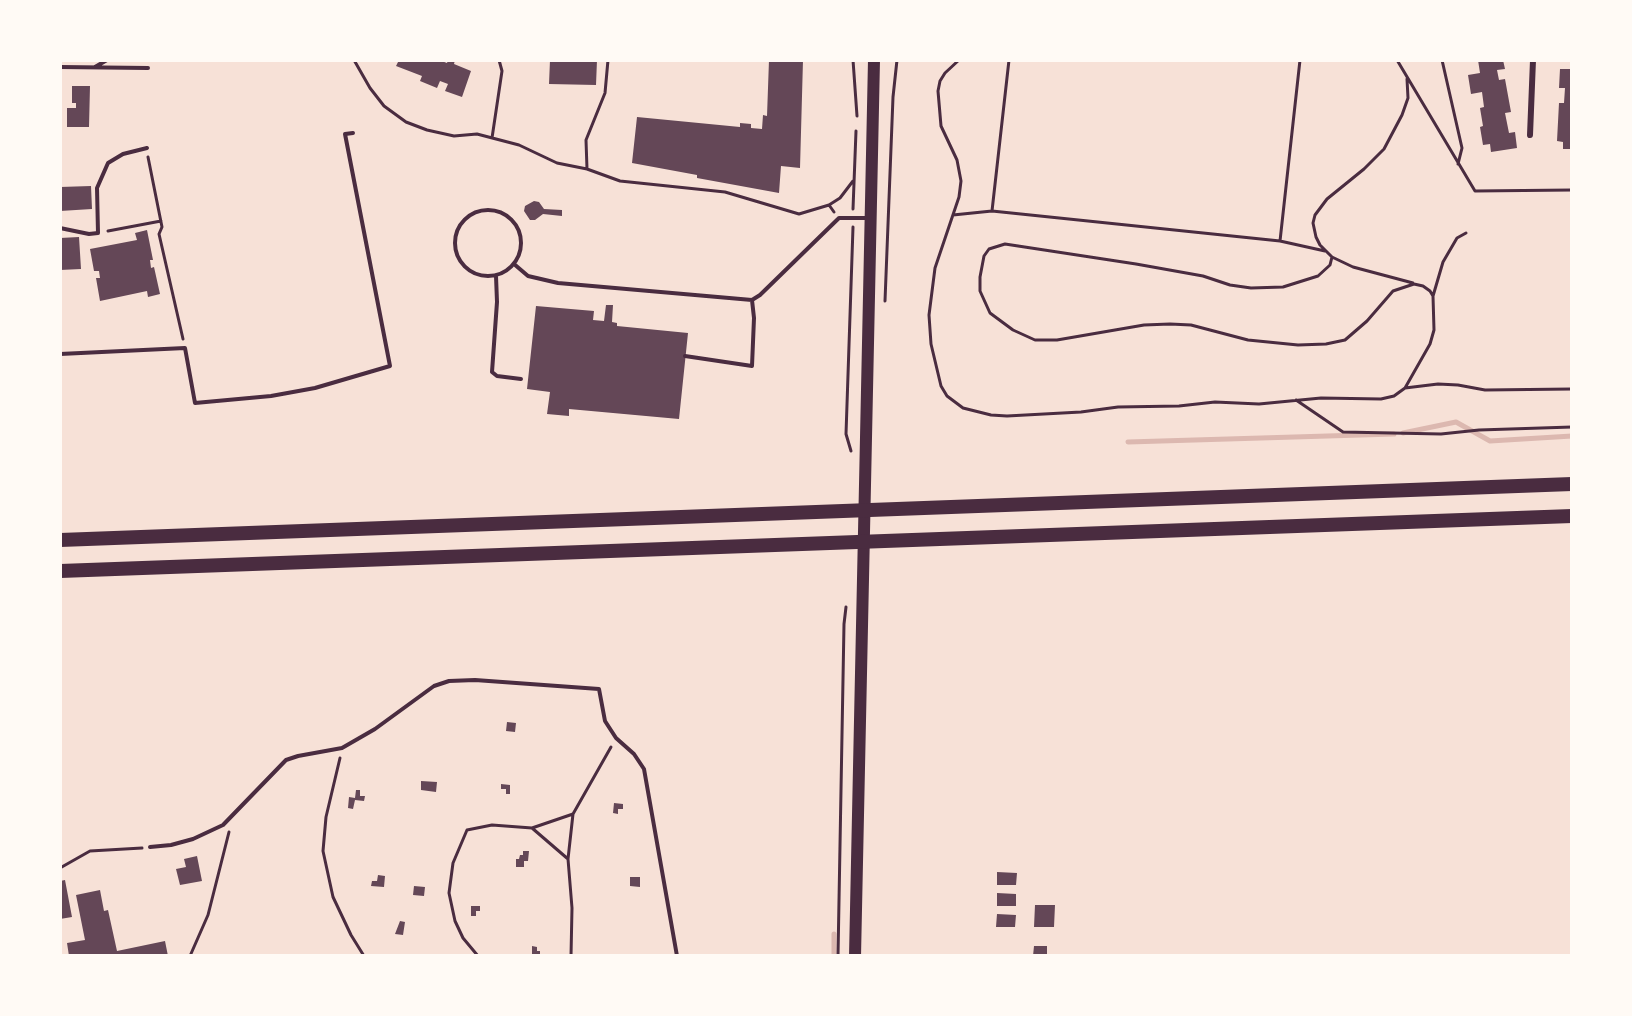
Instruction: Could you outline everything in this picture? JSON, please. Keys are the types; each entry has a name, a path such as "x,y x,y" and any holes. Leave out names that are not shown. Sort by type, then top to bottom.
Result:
{"highway":[{"path":"60,540 1572,484"},
{"path":"60,571 1572,516"}],"main road":[{"path":"855,956 875,62"}],"street":[{"path":"1530,135 1533,60"}],"lane":[{"path":"94,67 107,60"},
{"path":"60,66 148,68"},
{"path":"60,354 185,348 195,403 271,396 315,388 390,366 345,134 353,133"},
{"path":"60,228 88,234 98,233 97,188 108,163 123,154 147,148"},
{"path":"484,210 505,215 519,232 521,243 514,264 496,276 475,274 459,260 455,250 458,229 464,220 484,210"},
{"path":"514,264 528,276 558,283 752,300 760,295 839,218 871,218"},
{"path":"496,276 497,302 492,372 497,376 521,379"},
{"path":"685,356 752,366 754,318 752,300"},
{"path":"150,847 171,845 211,832 233,817 286,760 342,748 375,729 434,686 458,680 475,680 599,689 605,721 616,738 633,754 644,770 677,956"}],"path":[{"path":"354,60 370,88 384,106 406,122 454,136 477,134 519,145 557,163 587,169 620,181 725,192 799,214 829,205 840,198 854,180"},
{"path":"492,138 502,71 499,60"},
{"path":"587,169 586,140 605,93 609,60"},
{"path":"854,60 857,117"},
{"path":"885,309 893,97 897,60"},
{"path":"959,60 945,73 938,91 941,126 957,160 961,181 953,215 935,268 930,296 929,327 941,387 947,396 963,408 1007,416 1081,412 1118,407 1179,406 1215,402 1271,404 1295,399 1366,400 1394,396 1405,388 1430,344 1434,330 1433,296 1443,262 1457,238 1466,233"},
{"path":"992,211 1009,60"},
{"path":"1280,241 1300,60"},
{"path":"1397,60 1475,191 1572,190"},
{"path":"1442,60 1462,148 1458,164"},
{"path":"1407,79 1408,98 1384,149 1364,169 1327,199 1315,215 1314,231 1320,245 1332,257 1353,267 1423,286 1433,296"},
{"path":"851,452 846,434 856,128"},
{"path":"147,148 162,227 159,234 185,348"},
{"path":"829,205 839,218"},
{"path":"953,215 992,211 1280,241 1326,251"},
{"path":"98,233 161,221"},
{"path":"1332,257 1330,265 1318,276 1290,286 1262,289 1230,285 1203,276 1136,264 1005,244 989,249 984,256 981,264 980,291 990,313 997,320 1035,340 1057,340 1134,326 1170,324 1191,325 1248,340 1298,345 1326,344 1345,340 1358,331 1393,291 1414,284"},
{"path":"1405,388 1458,384 1485,390 1572,389"},
{"path":"1295,399 1342,432 1441,434 1479,430 1572,428"},
{"path":"838,956 844,635 847,604"},
{"path":"571,956 572,908 568,859 573,814 616,738"},
{"path":"342,748 326,817 323,851 333,897 364,956"},
{"path":"478,956 463,938 455,921 449,893 453,863 467,830 492,825 532,828 573,814"},
{"path":"190,956 208,915 233,817"},
{"path":"532,828 568,859"},
{"path":"60,868 90,851 150,847"}],"building":[{"path":"399,60 439,60 447,63 448,60 455,60 454,64 471,71 462,97 445,91 448,84 440,81 437,88 420,81 422,76 396,66"},
{"path":"550,60 597,60 596,85 549,84"},
{"path":"769,60 803,60 800,168 781,166 779,193 632,163 637,117 740,127 740,123 751,124 751,128 762,129 763,115 767,116"},
{"path":"1478,60 1503,60 1505,69 1497,70 1499,80 1505,79 1511,112 1505,113 1509,133 1515,132 1517,148 1491,152 1490,144 1483,145 1480,127 1483,126 1480,108 1484,107 1482,92 1471,94 1468,75 1480,73"},
{"path":"1560,69 1572,69 1572,149 1563,149 1563,142 1557,141 1559,103 1564,103 1565,88 1559,88"},
{"path":"72,86 90,86 89,127 67,127 67,108 76,108 76,103 72,103"},
{"path":"91,186 92,209 60,211 60,187"},
{"path":"534,201 539,202 544,209 562,210 562,216 543,214 535,220 530,220 524,211 525,206"},
{"path":"147,230 153,260 150,260 151,268 154,267 160,294 148,297 147,291 100,301 96,278 100,278 99,271 94,271 90,249 137,240 135,233"},
{"path":"79,237 81,269 60,270 60,238"},
{"path":"606,305 613,305 612,322 617,323 617,326 688,333 679,419 569,409 569,416 547,414 550,392 527,389 536,306 594,311 593,320 604,321"},
{"path":"507,722 516,723 515,732 506,731"},
{"path":"421,781 437,782 436,792 421,790"},
{"path":"501,784 510,785 510,794 506,794 506,789 501,789"},
{"path":"356,790 360,790 360,796 365,796 364,801 355,800 353,809 348,808 349,797 355,798"},
{"path":"614,803 623,804 623,809 618,809 618,814 613,813"},
{"path":"523,851 529,851 528,861 524,861 524,867 516,867 516,859 523,855"},
{"path":"197,856 202,881 180,885 176,869 186,867 184,859"},
{"path":"997,872 1017,873 1016,885 997,885"},
{"path":"378,875 385,876 384,887 371,886 372,881 377,881"},
{"path":"630,877 640,877 640,887 630,886"},
{"path":"65,880 72,917 60,919 60,881"},
{"path":"414,886 425,887 424,896 413,895"},
{"path":"100,890 104,911 108,910 117,951 165,941 168,956 69,956 67,943 85,940 76,895"},
{"path":"997,893 1016,894 1016,906 997,906"},
{"path":"1035,905 1055,905 1054,927 1034,927"},
{"path":"471,906 480,906 480,911 476,911 476,916 471,916"},
{"path":"997,914 1016,915 1015,927 996,927"},
{"path":"400,921 405,922 403,935 395,934"},
{"path":"532,946 537,947 540,956 532,956"},
{"path":"1034,946 1047,946 1047,956 1033,956"}],"waterway":[{"path":"1403,433 1456,422 1490,441 1572,436"},
{"path":"1128,442 1394,434"},
{"path":"834,934 834,956"}]}
